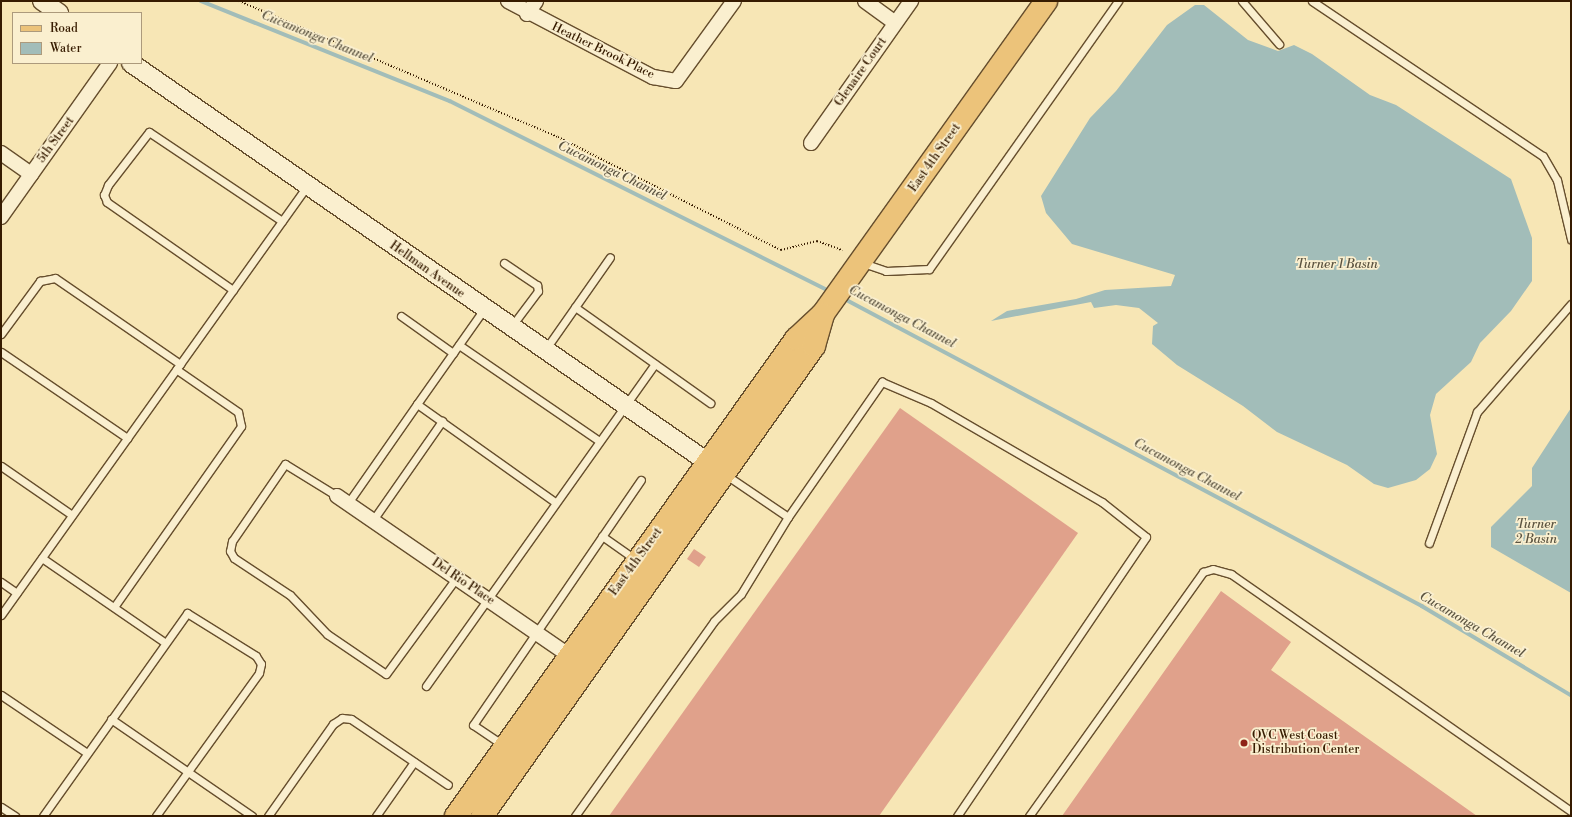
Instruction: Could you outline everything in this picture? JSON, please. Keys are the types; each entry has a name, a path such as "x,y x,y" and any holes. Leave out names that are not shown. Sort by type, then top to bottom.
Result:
{"main road":[{"name":"East 4th Street","path":"456,816 796,339 823,314 1046,1"},
{"name":"East 4th Street","path":"482,816 589,669 814,346 823,314"}],"street":[{"path":"42,1 58,12"},
{"name":"Heather Brook Place","path":"508,1 527,14 653,77 676,81 734,1"},
{"path":"527,14 536,1"},
{"path":"865,1 895,23"},
{"name":"Glenaire Court","path":"811,143 911,1"},
{"name":"5th Street","path":"1,217 109,64"},
{"name":"Hellman Avenue","path":"131,64 484,309 625,403 725,475"},
{"path":"1,153 31,174"},
{"name":"Del Rio Place","path":"343,500 589,669"}],"lane":[{"path":"855,270 886,271 929,269 1118,1"},
{"path":"1242,1 1279,44"},
{"path":"1312,1 1543,156 1557,180 1571,239"},
{"path":"233,290 107,202 104,196 108,185 141,138 149,132 156,134 282,221"},
{"path":"1,615 307,186"},
{"path":"545,350 610,256"},
{"path":"504,263 537,285 538,291 511,327"},
{"path":"1,334 40,281 55,278 238,412 241,426 114,607"},
{"path":"1429,542 1477,412 1571,304"},
{"path":"575,307 710,403"},
{"path":"457,577 386,674 327,634 290,595 234,558 230,551 232,541 285,464 343,500 417,404 484,309"},
{"path":"402,316 452,354"},
{"path":"459,345 598,440"},
{"path":"1,352 127,438"},
{"path":"426,686 598,440 655,364"},
{"path":"575,816 714,621 741,594 788,517 882,382 931,403 1102,502 1146,537 957,816"},
{"path":"417,404 555,502"},
{"path":"373,520 442,421"},
{"path":"1,466 72,515"},
{"path":"725,475 788,517"},
{"path":"505,747 473,725 641,480"},
{"path":"602,536 637,561"},
{"path":"42,558 164,642"},
{"path":"1029,816 1203,572 1213,569 1231,574 1571,811"},
{"path":"1,582 17,593"},
{"path":"43,816 164,642 187,613 256,656 262,664 259,673 156,816"},
{"path":"1,695 87,753"},
{"path":"268,816 333,724 342,718 351,719 448,785"},
{"path":"111,719 252,816"},
{"path":"376,816 414,762"},
{"path":"1,807 15,816"}],"path":[{"path":"239,1 558,137 781,250 817,242 842,250"}],"water":[{"name":"Turner 1 Basin","path":"1195,5 1204,5 1248,40 1278,51 1294,45 1312,54 1370,95 1396,105 1511,179 1532,238 1532,281 1511,311 1480,343 1471,362 1436,394 1430,415 1437,454 1430,469 1416,480 1388,488 1374,484 1347,465 1277,432 1243,406 1177,365 1152,344 1153,326 1158,323 1139,308 1116,305 1094,308 1091,302 991,321 1007,311 1076,299 1105,290 1171,286 1175,275 1072,244 1046,213 1041,196 1090,118 1116,91 1167,25"},
{"name":"Turner 2 Basin","path":"1571,408 1571,593 1491,547 1491,527 1532,486 1532,468"}],"building":[{"path":"900,408 1078,533 879,816 609,816"},
{"path":"694,549 706,557 699,567 687,559"},
{"name":"QVC West Coast Distribution Center","path":"1221,591 1291,642 1271,670 1477,816 1062,816"}],"waterway":[{"name":"Cucamonga Channel","path":"201,1 450,101 830,291"},
{"name":"Cucamonga Channel","path":"843,298 1422,606 1571,695"}],"place":[{"name":"QVC West Coast Distribution Center","path":"1244,743"}]}
